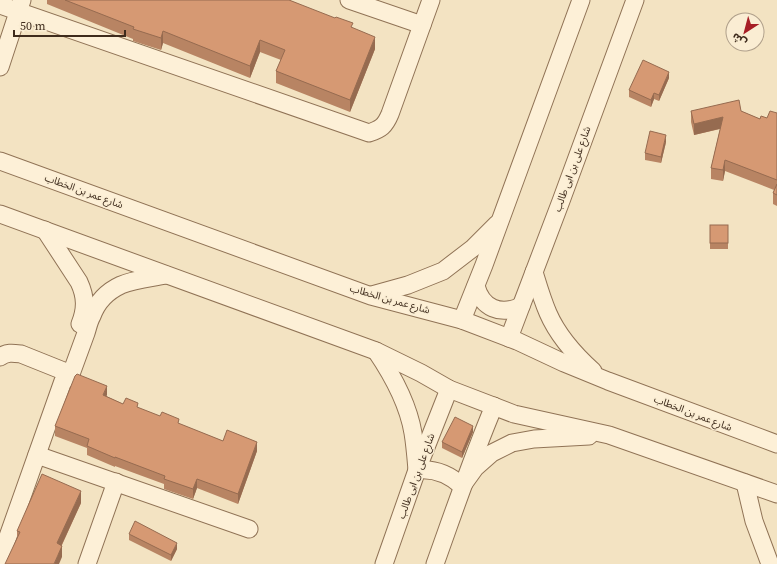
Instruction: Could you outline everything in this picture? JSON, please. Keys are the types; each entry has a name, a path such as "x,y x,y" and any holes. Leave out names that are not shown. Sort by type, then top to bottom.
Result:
{"street":[{"path":"349,0 422,25"},
{"path":"0,5 20,6 370,132 379,130 386,123 431,0"},
{"path":"462,320 476,286 581,0"},
{"name":"شارع على بن ابى طالب","path":"509,338 635,0"},
{"path":"0,67 20,6"},
{"name":"شارع عمر بن الخطاب","path":"0,160 371,296 462,320 517,341 564,363 608,381 777,444"},
{"path":"0,214 376,350 449,389 514,414 609,435 777,494"},
{"path":"371,296 408,285 444,271 473,248 500,221"},
{"path":"44,230 83,290 85,299 83,316 84,326"},
{"path":"534,272 541,296 556,329 579,358 608,381"},
{"path":"0,559 5,533 37,455 84,326 96,307 111,291 121,285 131,282 166,275"},
{"path":"476,286 482,300 493,309 507,311 521,306"},
{"path":"376,350 402,395 413,432 417,470 425,469 441,472 456,480 462,486"},
{"path":"0,357 4,354 12,352 21,354 66,375"},
{"name":"شارع على بن ابى طالب","path":"384,564 417,470 449,389"},
{"path":"435,564 462,486 494,406"},
{"path":"462,486 475,468 492,453 512,443 534,439 609,435"},
{"path":"37,455 249,529"},
{"path":"87,564 116,482"},
{"path":"745,483 754,521 770,564"}],"building":[{"path":"65,0 289,0 335,18 336,17 353,23 351,27 375,37 350,100 276,71 285,50 260,40 250,66 163,31 161,38 133,29 134,27"},
{"path":"643,60 669,72 659,95 654,93 651,100 629,90"},
{"path":"739,100 741,111 760,119 761,116 767,118 770,111 777,113 777,180 725,160 723,170 711,168 723,117 694,124 691,111"},
{"path":"650,131 666,135 661,157 645,153"},
{"path":"777,184 777,195 773,193"},
{"path":"710,225 728,225 728,243 710,243"},
{"path":"77,374 107,386 103,395 123,404 126,398 138,403 137,407 160,416 162,412 179,419 178,423 223,441 227,430 257,442 238,494 197,479 193,489 164,479 165,476 87,446 89,439 55,426"},
{"path":"455,417 473,426 462,452 442,442"},
{"path":"42,474 81,491 57,543 62,546 54,564 5,564 20,532 17,531"},
{"path":"135,521 177,543 171,555 129,534"}]}
